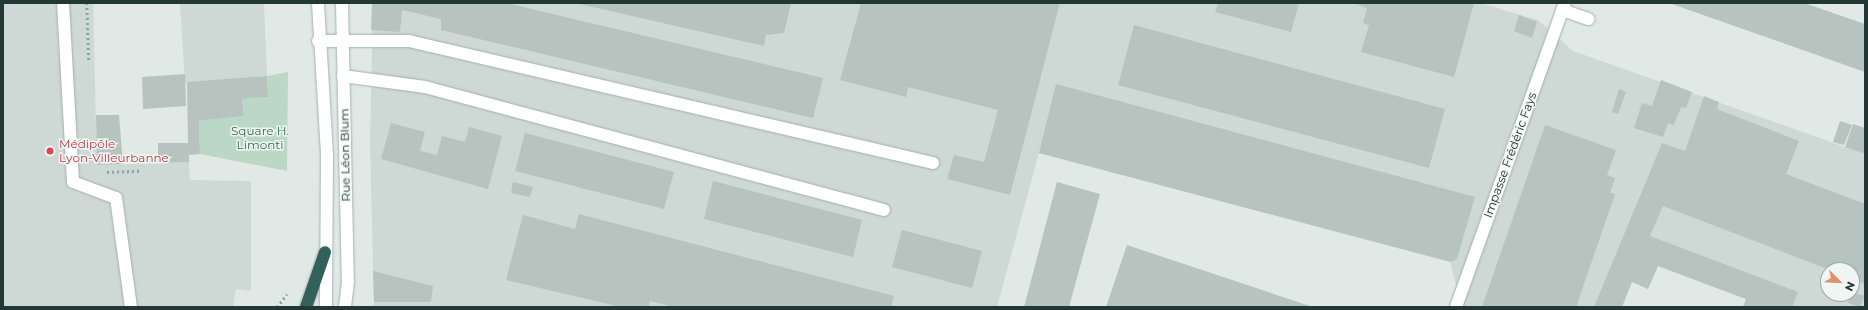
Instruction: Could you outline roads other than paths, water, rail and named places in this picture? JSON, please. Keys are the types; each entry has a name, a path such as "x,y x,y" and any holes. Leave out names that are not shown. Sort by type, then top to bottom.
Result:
{"highway":[{"path":"306,307 325,252"}],"main road":[{"path":"63,3 73,182 116,198 131,307"},
{"name":"Rue Léon Blum","path":"318,3 318,40 327,156 325,252 326,307"},
{"name":"Rue Léon Blum","path":"342,3 346,307"},
{"path":"1563,6 1588,19"},
{"name":"Impasse Frédéric Fays","path":"1456,307 1563,6"},
{"path":"318,40 409,41 933,163"},
{"path":"343,76 425,87 884,210"},
{"name":"Rue Léon Blum","path":"325,252 330,307"}],"place":[{"name":"Médipôle Lyon-Villeurbanne","path":"50,151"}],"park label":[{"name":"Square H. Limonti","path":"260,138"}]}
